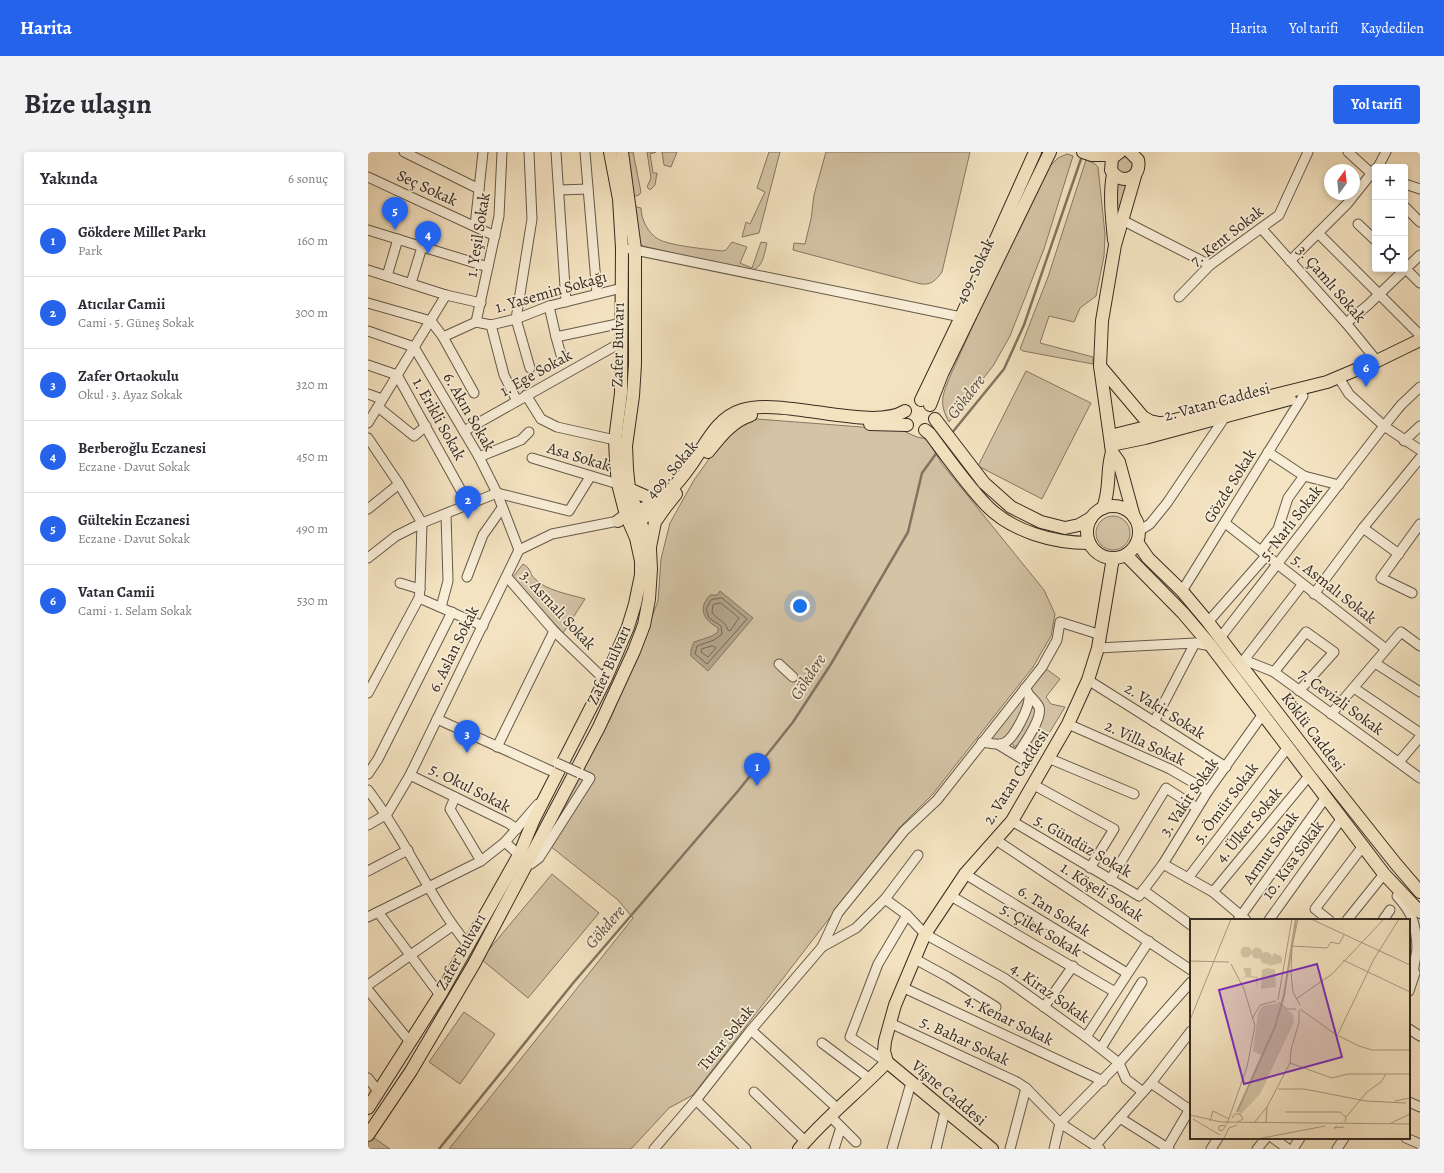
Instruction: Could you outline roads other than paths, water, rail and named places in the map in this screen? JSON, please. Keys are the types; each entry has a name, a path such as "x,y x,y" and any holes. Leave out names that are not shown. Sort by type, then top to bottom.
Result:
{"main road":[{"name":"Zafer Bulvarı","path":"368,1108 440,995 519,855 558,768 605,680 628,627 641,575 636,538 623,486 615,440 621,393 622,248 619,199 610,152"},
{"name":"Zafer Bulvarı","path":"622,152 635,249 636,334 634,396 626,446 623,486"},
{"name":"409. Sokak","path":"965,318 1035,152"},
{"path":"1047,157 1056,152"},
{"path":"1087,153 1121,179 1126,180 1137,172 1138,160 1130,152"},
{"path":"1091,518 1087,530 1089,543 1094,550 1101,555 1113,558 1126,555 1132,549 1138,537 1134,517 1118,462 1111,444 1100,366 1102,321 1114,245 1144,152"},
{"path":"1087,153 1117,154"},
{"path":"1114,245 1111,210 1111,162 1117,154"},
{"name":"409. Sokak","path":"925,403 965,318 1047,157"},
{"name":"2. Vatan Caddesi","path":"1111,444 1161,423 1328,382 1377,361 1420,340"},
{"path":"1100,366 1142,417 1150,421 1161,423"},
{"name":"2. Vatan Caddesi","path":"1111,444 1225,417 1303,396 1328,382"},
{"path":"1089,543 1050,540 1013,524 999,516 984,502 928,432 915,431 907,425 904,416 905,411 911,403 925,403 933,409 936,421 960,453 999,498 1025,514 1053,526 1065,528 1079,525 1091,518 1103,508 1110,484 1109,462 1111,444"},
{"name":"409. Sokak","path":"630,518 665,496 690,466 719,424 742,410 757,408 789,409 875,417 896,416 905,411"},
{"name":"409. Sokak","path":"630,518 664,509 718,440 742,418 759,413 787,413 875,425 907,425"},
{"path":"928,432 936,421"},
{"path":"623,486 647,497 665,496"},
{"path":"1103,508 1120,507 1134,517"},
{"path":"650,549 655,522 664,509"},
{"name":"Zafer Bulvarı","path":"368,1135 423,1051 474,964 599,727 634,651 644,625 649,599 651,569 650,549 630,518"},
{"name":"Köklü Caddesi","path":"1138,537 1148,558 1182,591 1208,622 1216,642 1263,714 1309,776 1384,874 1420,912"},
{"name":"Köklü Caddesi","path":"1126,555 1183,613 1216,642 1242,662 1318,766 1414,880 1420,892"},
{"name":"2. Vatan Caddesi","path":"887,1062 884,1051 890,1023 902,987 925,934 965,874 1012,821 1068,724 1088,680 1101,635 1113,558"},
{"path":"802,1145 834,1112 887,1062"},
{"name":"Vişne Caddesi","path":"887,1062 991,1149"}],"street":[{"path":"404,152 479,189"},
{"path":"475,226 483,152"},
{"name":"1. Yeşil Sokak","path":"476,322 482,303 488,267 496,236 499,216 502,152"},
{"path":"528,152 532,219 516,319 530,368"},
{"path":"556,152 566,302"},
{"path":"586,152 597,294"},
{"name":"7. Kent Sokak","path":"1179,297 1210,265 1279,215 1308,152"},
{"path":"1348,152 1372,170"},
{"path":"1379,164 1386,152"},
{"path":"1290,261 1347,204 1372,175"},
{"name":"Seç Sokak","path":"368,178 496,236"},
{"path":"1408,185 1420,189"},
{"path":"559,190 588,189"},
{"path":"1408,210 1420,222"},
{"path":"1122,220 1210,265"},
{"path":"1358,224 1372,237"},
{"name":"3. Çamlı Sokak","path":"1261,228 1346,323 1377,361"},
{"path":"368,230 488,267"},
{"path":"1318,233 1420,335"},
{"path":"387,276 398,239"},
{"path":"412,284 422,246"},
{"path":"622,248 635,249 965,318"},
{"path":"1408,267 1420,255"},
{"path":"368,270 446,295 482,303"},
{"path":"1408,271 1420,283"},
{"path":"1346,323 1403,272"},
{"name":"1. Yasemin Sokağı","path":"443,337 476,322 491,325 516,319 549,306 622,288"},
{"path":"368,423 446,295"},
{"path":"368,303 431,320 443,337 474,393"},
{"path":"549,306 561,355"},
{"path":"556,337 622,323"},
{"path":"491,325 504,375 517,401"},
{"path":"368,331 414,347"},
{"name":"1. Ege Sokak","path":"464,431 622,342"},
{"name":"6. Akın Sokak","path":"414,347 479,457 497,493"},
{"name":"1. Erikli Sokak","path":"368,365 397,376 469,505"},
{"path":"1339,378 1349,394 1384,426 1404,441 1420,450"},
{"name":"5. Narlı Sokak","path":"1216,642 1278,565 1384,426 1401,405 1420,387"},
{"path":"368,394 382,399"},
{"path":"526,395 541,419 558,426 615,440"},
{"name":"Gözde Sokak","path":"1182,591 1303,396"},
{"path":"378,408 414,436 426,426"},
{"path":"1138,537 1167,503 1225,417"},
{"path":"1404,441 1420,426"},
{"path":"479,457 521,440 529,432"},
{"path":"368,693 420,593 422,523 399,484 369,443"},
{"path":"1268,452 1304,476 1339,485"},
{"name":"Asa Sokak","path":"532,458 623,486"},
{"path":"1314,594 1363,528 1420,458"},
{"path":"1208,622 1264,553 1278,529 1288,498 1304,476"},
{"path":"368,558 396,536 422,523 497,493 569,511 590,477"},
{"path":"368,510 399,484"},
{"path":"497,493 519,550 552,534 630,518"},
{"path":"467,577 483,535 502,508"},
{"path":"441,607 448,581 446,514"},
{"name":"5. Asmalı Sokak","path":"1225,523 1302,585 1386,649"},
{"path":"1412,593 1381,578 1420,524"},
{"path":"1363,528 1399,554"},
{"name":"6. Aslan Sokak","path":"387,814 410,775 519,550"},
{"name":"3. Asmalı Sokak","path":"507,577 554,631 605,680"},
{"path":"400,583 420,593 441,607 483,626"},
{"path":"1242,662 1302,585"},
{"path":"368,774 378,759 452,612"},
{"path":"822,947 838,913 904,831 937,800 982,742 1027,692 1057,640 1060,622 1101,635"},
{"path":"497,746 554,631"},
{"path":"1274,672 1306,632 1334,652 1299,691"},
{"path":"1331,714 1400,632 1420,646"},
{"path":"1098,648 1216,642"},
{"path":"1154,722 1195,643"},
{"name":"7. Cevizli Sokak","path":"1242,662 1274,672 1420,778"},
{"path":"1375,663 1420,692"},
{"path":"779,664 793,677"},
{"name":"2. Vakit Sokak","path":"1088,680 1226,767"},
{"path":"1354,688 1420,734"},
{"path":"999,745 1006,743 1014,732 1028,706 1027,692"},
{"path":"1017,755 1037,722 1040,713 1039,707 1027,692"},
{"name":"3. Vakit Sokak","path":"1141,893 1163,864 1208,791 1263,714"},
{"path":"437,719 497,746 590,778 540,858 527,865"},
{"name":"2. Villa Sokak","path":"1068,724 1170,769 1208,791"},
{"path":"1399,762 1420,737"},
{"path":"982,742 999,745 1027,762"},
{"name":"5. Ömür Sokak","path":"1188,878 1288,747"},
{"path":"1048,758 1134,794"},
{"name":"5. Okul Sokak","path":"410,775 517,829"},
{"name":"4. Ülker Sokak","path":"1212,892 1309,776"},
{"path":"1034,785 1114,829 1090,868"},
{"path":"1110,880 1166,788 1197,808"},
{"path":"368,790 387,814 452,926 468,945"},
{"path":"368,917 481,861 505,842 547,793"},
{"path":"455,797 450,808 481,861"},
{"name":"Armut Sokak","path":"1242,919 1326,797"},
{"path":"368,824 387,814"},
{"name":"10. Kısa Sokak","path":"1269,919 1342,818"},
{"name":"5. Gündüz Sokak","path":"1012,821 1110,880 1141,893 1190,924"},
{"name":"1. Köşeli Sokak","path":"996,840 1190,969"},
{"path":"505,842 519,855 533,854"},
{"path":"1328,919 1315,909 1363,846"},
{"path":"368,871 408,850"},
{"path":"822,947 856,928 885,899 918,855"},
{"path":"1163,864 1212,892 1242,919"},
{"name":"6. Tan Sokak","path":"965,874 1127,973"},
{"path":"1347,919 1384,874 1391,887 1412,915 1416,927 1417,948"},
{"name":"5. Çilek Sokak","path":"951,896 1116,990 1133,997"},
{"name":"4. Kiraz Sokak","path":"885,899 907,915 925,934 1004,978 1101,1048 1119,1063 1126,1079 1143,1092"},
{"path":"1384,919 1390,910"},
{"path":"378,912 440,995"},
{"path":"887,1062 850,1037 878,964 907,915"},
{"path":"368,984 452,926"},
{"path":"1410,987 1415,966 1420,930"},
{"path":"1086,1037 1149,941"},
{"name":"Tutar Sokak","path":"654,1149 696,1100 751,1030 822,947"},
{"path":"915,959 948,977 996,1007"},
{"path":"1415,966 1420,959"},
{"path":"1044,1007 1073,966"},
{"path":"1101,1048 1142,982"},
{"path":"1054,1149 1060,1123 1103,1081 1163,1016 1190,983"},
{"name":"4. Kenar Sokak","path":"902,987 1103,1081"},
{"path":"368,990 410,1042"},
{"name":"5. Bahar Sokak","path":"890,1023 1026,1088"},
{"path":"751,1030 834,1112 841,1127 856,1142"},
{"path":"1410,1030 1420,1036"},
{"path":"1026,1088 1060,1123 1098,1147 1120,1118 1151,1084 1190,1032"},
{"path":"822,1043 870,1079"},
{"path":"368,1078 378,1091"},
{"path":"892,1149 911,1082"},
{"path":"1120,1118 1168,1148 1190,1109 1151,1084"},
{"path":"1010,1149 1026,1088"},
{"path":"754,1092 802,1145"},
{"path":"696,1100 746,1149"},
{"path":"1410,1102 1420,1107"},
{"path":"936,1149 945,1111"},
{"path":"834,1149 841,1127"},
{"path":"1211,1149 1217,1139"},
{"path":"1257,1149 1265,1139"},
{"path":"1273,1139 1288,1149"},
{"path":"1293,1149 1299,1139"},
{"path":"1339,1148 1344,1139"},
{"path":"1408,1139 1420,1144"}],"water":[{"path":"720,591 753,618 708,671 691,656 691,650 694,642 712,636 718,632 718,628 706,618 703,609 706,600 710,595 717,595"}],"waterway":[{"name":"Gökdere","path":"951,434 1004,369 1024,325 1082,156"},
{"name":"Gökdere","path":"439,1149 574,982 738,791 793,722 831,664 908,532 922,473 938,451"}],"place":[{"name":"Gültekin Eczanesi","path":"395,230"},
{"name":"Berberoğlu Eczanesi","path":"428,254"},
{"name":"Vatan Camii","path":"1366,387"},
{"name":"Atıcılar Camii","path":"468,519"},
{"name":"Zafer Ortaokulu","path":"467,753"},
{"name":"Gökdere Millet Parkı","path":"757,786"}]}
